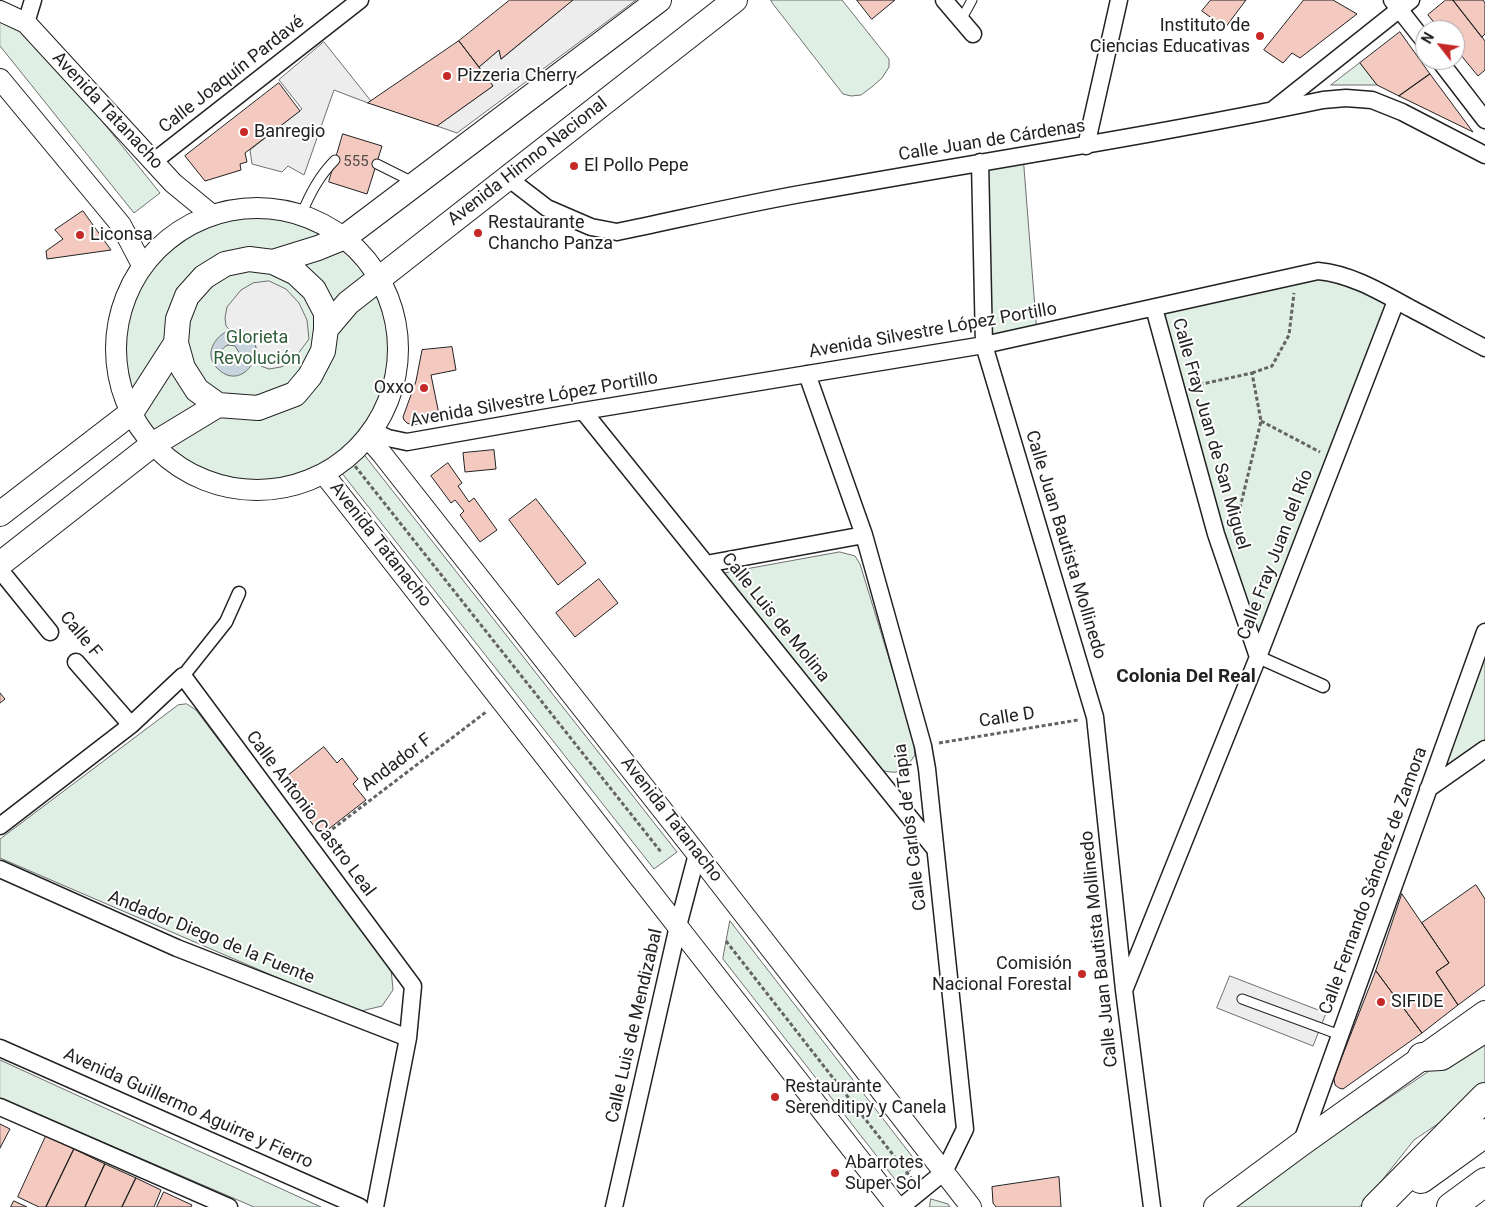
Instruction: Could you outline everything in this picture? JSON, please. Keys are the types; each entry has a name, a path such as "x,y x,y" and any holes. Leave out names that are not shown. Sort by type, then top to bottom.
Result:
{"highway":[{"path":"1422,1057 1441,1056 1485,1028"},
{"path":"1376,1207 1485,1097"},
{"path":"1381,1207 1485,1133"},
{"path":"1451,1207 1485,1182"}],"main road":[{"path":"273,262 318,248 344,237 659,0"},
{"name":"Avenida Himno Nacional","path":"326,329 348,303 735,0"},
{"path":"249,259 273,262 296,273 314,290 326,313 326,329 323,351 310,376 295,394 258,408 218,405 197,390 182,368 176,343 178,319 187,296 204,277 225,264 249,259"},
{"path":"0,514 130,413 176,343"},
{"path":"0,564 152,445 218,405"},
{"path":"1216,1207 1485,1013"}],"street":[{"path":"26,24 33,0"},
{"name":"Calle Joaquín Pardavé","path":"153,162 360,0"},
{"path":"944,0 973,34"},
{"path":"1086,146 1119,0"},
{"path":"1270,112 1401,3 1415,26"},
{"name":"Avenida Tatanacho","path":"0,10 26,24 173,183 212,215"},
{"path":"1447,70 1485,120"},
{"path":"0,79 121,226 142,265"},
{"name":"Calle Juan de Cárdenas","path":"508,178 547,208 591,227 617,232 803,193 980,162 1086,146 1270,112 1323,100 1346,98 1372,100 1402,112 1485,155"},
{"name":"Calle Juan Bautista Mollinedo","path":"980,162 984,345 1095,717 1124,990 1152,1207"},
{"path":"262,207 301,215 344,237 381,278 394,313 398,359 387,405 369,433 361,445 324,474 280,489 233,490 189,474 152,445 126,404 115,357 121,309 142,265 178,231 212,215 218,212 262,207"},
{"name":"Avenida Silvestre López Portillo","path":"369,433 407,442 984,345 1318,271 1332,272 1348,277 1485,348"},
{"name":"Calle Fray Juan del Río","path":"1124,990 1258,656 1396,301"},
{"name":"Calle Fray Juan de San Miguel","path":"1154,308 1216,534 1258,656"},
{"name":"Calle Carlos de Tapia","path":"807,374 864,536 928,769 965,1129 944,1172 901,1207"},
{"name":"Calle Luis de Molina","path":"584,411 935,849"},
{"name":"Avenida Tatanacho","path":"369,433 382,454 698,854 971,1207"},
{"name":"Avenida Tatanacho","path":"324,474 897,1207"},
{"path":"706,564 864,536"},
{"name":"Calle F","path":"0,570 50,632"},
{"path":"0,826 130,725 183,676 226,622 239,593"},
{"name":"Calle Fernando Sánchez de Zamora","path":"1301,1144 1485,632"},
{"path":"1258,656 1323,686"},
{"name":"Calle F","path":"76,662 130,725"},
{"name":"Calle Antonio Castro Leal","path":"183,676 413,986 408,1038 375,1207"},
{"path":"1428,790 1485,749"},
{"name":"Calle Luis de Mendizabal","path":"614,1207 678,926 698,854"},
{"name":"Andador Diego de la Fuente","path":"0,870 177,948 408,1038"},
{"name":"Avenida Guillermo Aguirre y Fierro","path":"0,1048 360,1207"},
{"path":"0,1107 229,1207"}],"lane":[{"path":"961,20 972,0"},
{"path":"301,215 313,187 335,160"},
{"path":"377,164 415,184"},
{"path":"1242,999 1340,1035"}],"path":[{"path":"1176,390 1252,373 1272,366 1289,335 1297,275"},
{"path":"1216,534 1239,512 1261,421 1252,373"},
{"path":"1261,421 1335,459"},
{"path":"347,456 661,852"},
{"name":"Andador F","path":"310,847 502,700"},
{"name":"Calle D","path":"923,746 1095,717"},
{"path":"726,941 907,1174 923,1190"}],"green space":[{"path":"771,0 842,0 889,59 889,67 882,78 861,95 851,96 843,94"},
{"path":"0,20 32,34 160,193 134,213 0,46"},
{"path":"1360,63 1377,85 1331,85"},
{"path":"1023,155 1037,334 984,345 980,162"},
{"name":"Glorieta Revolución","path":"257,208 284,211 311,219 346,240 366,260 381,283 392,308 398,349 395,376 387,403 366,438 346,458 323,473 298,484 257,490 230,487 203,479 168,458 148,438 133,415 122,390 116,349 119,322 127,295 148,260 168,240 191,225 216,214"},
{"path":"1318,271 1396,301 1258,657 1154,308"},
{"path":"362,452 677,852 654,869 341,472"},
{"path":"840,552 855,556 860,564 913,737 915,755 901,771 880,770 720,574"},
{"path":"1485,632 1485,749 1428,789"},
{"path":"187,704 196,710 391,968 393,990 382,1006 357,1012 0,858 0,839 178,705"},
{"path":"730,921 918,1164 897,1182 723,959"},
{"path":"1485,1034 1485,1088 1479,1096 1414,1140 1359,1207 1232,1207 1307,1153"},
{"path":"0,1060 321,1207 254,1207 0,1098"},
{"path":"931,1199 948,1204 950,1207 930,1207"}],"shaded area":[{"path":"573,0 636,0 457,133 437,126 493,86 479,67 499,50 501,59"},
{"path":"324,42 371,101 368,103 334,90 304,175 288,166 282,172 252,164 250,150 302,109 279,80"},
{"path":"269,281 286,289 299,303 307,320 309,339 292,362 281,367 269,369 261,366 256,360 255,344 238,330 230,330 226,326 225,318 227,307 241,290 253,283"},
{"path":"230,330 245,333 253,340 256,350 254,360 248,369 240,375 229,376 218,369 211,358 212,347 215,341","holes":["228,345 235,346 240,354 236,363 230,365 221,360 220,353 222,349"]},
{"path":"1230,976 1326,1013 1313,1046 1217,1008"}],"building":[{"path":"510,0 573,0 501,59 499,50 479,67 459,41"},
{"path":"857,0 895,0 872,19"},
{"path":"1211,0 1246,0 1225,28 1202,11"},
{"path":"1304,0 1333,0 1357,14 1300,58 1292,53 1283,63 1264,50"},
{"path":"1446,0 1453,0 1485,41 1485,70 1478,76 1465,60 1465,20 1432,20 1428,15"},
{"path":"1453,0 1483,0 1485,3 1485,34 1482,37"},
{"path":"1400,32 1415,53 1415,70 1427,70 1430,74 1399,96 1377,85 1360,63"},
{"name":"Pizzeria Cherry","path":"459,41 493,86 437,126 368,103"},
{"path":"1430,74 1473,132 1399,96"},
{"name":"Banregio","path":"279,83 300,111 245,153 247,162 240,164 241,170 205,181 185,156"},
{"path":"343,134 382,146 367,194 329,182"},
{"name":"Liconsa","path":"83,211 111,250 47,259 46,251 63,239 55,230"},
{"name":"Oxxo","path":"452,347 456,370 431,375 440,419 412,425 407,423 403,417 416,381 422,350"},
{"path":"494,450 496,469 465,472 463,453"},
{"path":"448,463 462,483 458,486 469,502 474,498 497,530 480,542 460,515 464,511 455,500 451,503 431,476"},
{"path":"536,499 586,563 558,585 509,520"},
{"path":"599,579 618,603 575,637 556,613"},
{"path":"0,693 5,699 0,703"},
{"path":"324,747 337,763 342,758 358,779 353,784 366,800 321,835 280,782"},
{"path":"1476,885 1485,899 1485,985 1458,1005 1436,972 1449,963 1422,923"},
{"path":"1402,894 1449,963 1436,972 1458,1005 1422,1033 1376,971"},
{"name":"SIFIDE","path":"1376,971 1422,1033 1343,1089 1339,1088 1335,1085 1336,1072"},
{"path":"0,1124 10,1129 0,1148"},
{"path":"46,1136 74,1149 46,1207 39,1207 18,1197"},
{"path":"74,1149 105,1164 85,1207 46,1207"},
{"path":"105,1164 136,1178 122,1207 85,1207"},
{"path":"1059,1177 1061,1207 996,1207 993,1203 992,1187"},
{"path":"136,1178 161,1190 154,1207 122,1207"},
{"path":"164,1192 192,1205 191,1207 157,1207"},
{"path":"14,1201 27,1207 11,1207"}],"place":[{"name":"Instituto de Ciencias Educativas","path":"1260,36"},
{"name":"Pizzeria Cherry","path":"447,76"},
{"name":"Banregio","path":"244,132"},
{"name":"El Pollo Pepe","path":"574,166"},
{"name":"Restaurante Chancho Panza","path":"478,233"},
{"name":"Liconsa","path":"80,235"},
{"name":"Oxxo","path":"424,388"},
{"name":"Comisión Nacional Forestal","path":"1082,974"},
{"name":"SIFIDE","path":"1381,1002"},
{"name":"Restaurante Serenditipy y Canela","path":"775,1097"},
{"name":"Abarrotes Super Sol","path":"835,1173"}],"district":[{"name":"Colonia Del Real","path":"1186,677"}]}
